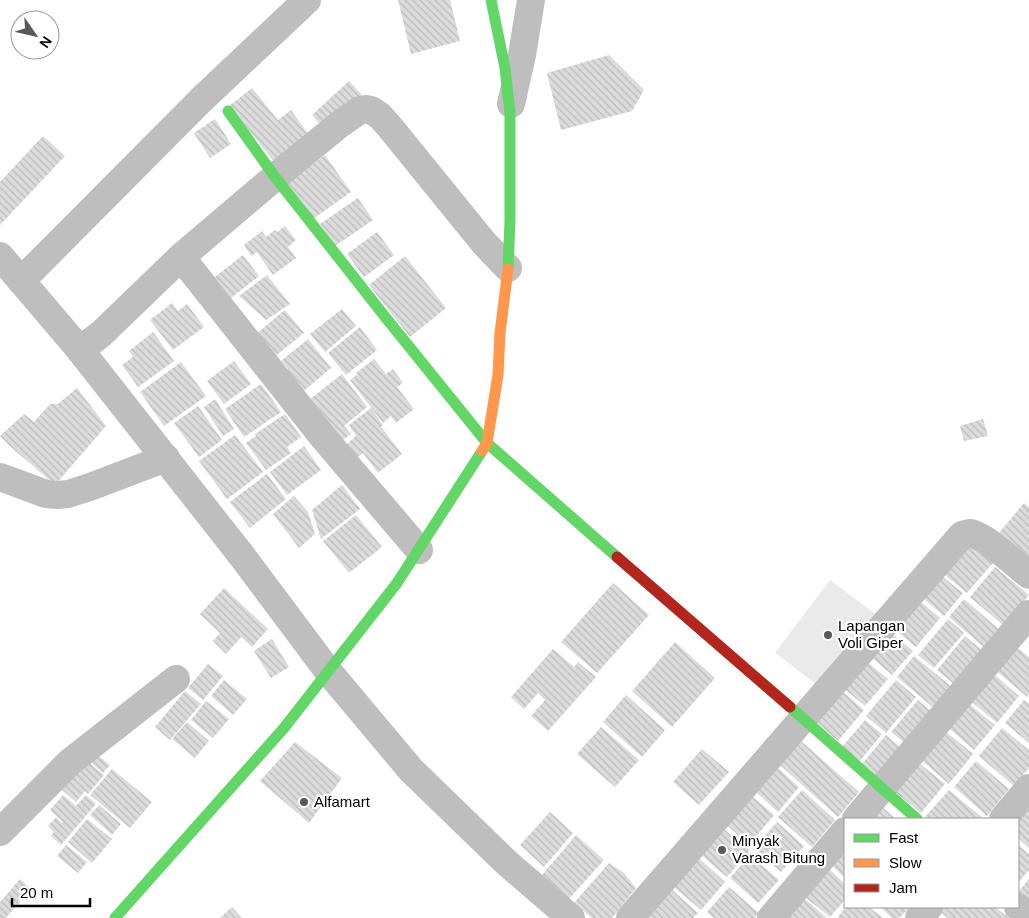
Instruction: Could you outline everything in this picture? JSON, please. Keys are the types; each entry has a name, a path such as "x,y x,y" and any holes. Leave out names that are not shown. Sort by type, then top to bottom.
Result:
{"street":[{"path":"21,281 200,100 307,0"},
{"path":"115,918 284,728 391,590 419,550 487,443 498,375 500,333 508,268 510,212 510,113 505,68 491,0"},
{"path":"510,113 531,0"},
{"path":"80,350 101,334 181,257 275,177 360,110 371,110 380,116 484,243 508,268"},
{"path":"228,112 275,177 487,443 916,818"},
{"path":"181,257 323,437 419,550"},
{"path":"1,260 80,350 242,556 328,671 410,770 507,863 571,918"},
{"path":"0,477 46,494 68,494 166,458"},
{"path":"630,918 962,535 969,533 979,537 1029,575"},
{"path":"857,818 1029,614"},
{"path":"0,832 70,762 176,679"},
{"path":"1004,818 1029,788"},
{"path":"771,918 844,832"},
{"path":"919,918 928,908"},
{"path":"1019,908 1029,916"}],"shaded area":[{"name":"Lapangan Voli Giper","path":"830,580 881,618 824,690 775,653"}],"building":[{"path":"398,0 450,0 460,41 411,54"},
{"path":"609,55 644,90 632,111 561,130 547,73"},
{"path":"349,81 362,95 325,130 312,115"},
{"path":"252,88 278,120 291,110 311,138 276,164 229,106"},
{"path":"215,119 231,144 210,158 194,133"},
{"path":"43,136 65,156 0,225 0,182"},
{"path":"325,155 351,192 313,219 287,183"},
{"path":"358,198 373,220 335,246 320,224"},
{"path":"285,226 296,240 288,247 296,258 273,275 257,252 251,256 244,245 262,231 266,237 275,230 277,232"},
{"path":"377,232 394,255 364,277 347,254"},
{"path":"243,255 259,276 231,298 215,277"},
{"path":"405,256 446,308 410,337 369,285"},
{"path":"267,275 290,304 266,320 239,296"},
{"path":"172,303 178,311 187,304 204,327 173,350 150,320"},
{"path":"342,309 356,326 325,352 310,334"},
{"path":"285,310 304,333 268,362 250,339"},
{"path":"360,327 377,350 346,375 328,353"},
{"path":"153,332 174,361 138,387 122,365 133,357 129,351"},
{"path":"308,339 331,368 299,395 282,374 288,369 281,361"},
{"path":"374,359 386,374 393,369 403,383 397,387 414,409 396,423 391,416 383,423 350,380"},
{"path":"234,361 251,384 224,404 207,381"},
{"path":"181,362 206,396 164,426 140,392"},
{"path":"342,374 367,407 344,426 351,434 336,445 305,403"},
{"path":"261,384 281,412 244,437 225,409"},
{"path":"77,388 106,426 55,485 0,436 24,414 34,422 50,404 58,404"},
{"path":"215,399 234,429 223,436 204,407"},
{"path":"198,406 222,440 199,457 174,423"},
{"path":"371,408 383,425 381,427 402,454 378,473 363,453 358,457 347,444 356,436 349,425"},
{"path":"285,414 301,437 287,447 291,453 266,470 246,443 256,436 255,434"},
{"path":"983,419 988,436 964,441 960,426"},
{"path":"235,435 263,472 227,499 199,461"},
{"path":"304,446 321,470 287,495 270,472"},
{"path":"267,474 286,499 250,528 230,502"},
{"path":"342,485 360,509 321,539 312,510"},
{"path":"294,496 308,512 315,534 299,548 273,514"},
{"path":"1024,503 1029,507 1029,560 998,534"},
{"path":"356,515 382,547 349,573 323,541"},
{"path":"969,543 993,563 967,593 944,574"},
{"path":"995,567 1029,595 1004,626 970,597"},
{"path":"938,573 963,593 944,616 919,595"},
{"path":"613,583 649,615 597,673 561,642"},
{"path":"224,588 268,629 252,647 241,637 226,654 213,641 220,633 200,614"},
{"path":"913,595 940,618 916,647 888,624"},
{"path":"964,599 1001,631 986,649 949,617"},
{"path":"948,619 964,633 934,668 918,655"},
{"path":"884,627 913,651 892,675 864,651"},
{"path":"965,636 984,652 956,686 937,670"},
{"path":"272,639 289,667 271,678 254,651"},
{"path":"675,642 715,678 672,727 632,691"},
{"path":"1013,644 1029,657 1029,694 1027,697 993,668"},
{"path":"553,649 574,667 578,662 596,677 548,731 531,716 545,700 538,693 524,709 511,697"},
{"path":"859,655 888,679 865,706 836,682"},
{"path":"914,656 953,688 935,709 897,677"},
{"path":"208,664 223,676 203,700 188,688"},
{"path":"989,670 1019,696 997,723 966,697"},
{"path":"224,680 247,699 233,715 211,696"},
{"path":"896,680 916,697 886,733 866,716"},
{"path":"835,685 864,710 838,741 809,716"},
{"path":"185,691 201,704 170,740 155,727"},
{"path":"626,695 665,730 642,757 603,722"},
{"path":"918,700 932,712 906,744 891,732"},
{"path":"964,700 995,725 974,750 944,724"},
{"path":"1024,700 1029,704 1029,743 1005,723"},
{"path":"206,701 229,719 213,738 191,720"},
{"path":"865,720 882,734 859,762 842,747"},
{"path":"187,722 209,741 195,758 172,739"},
{"path":"601,727 639,760 615,787 577,754"},
{"path":"1002,728 1029,750 1029,768 1014,786 979,756"},
{"path":"944,730 973,754 949,784 920,759"},
{"path":"793,734 859,792 838,817 772,758"},
{"path":"886,735 902,749 878,778 862,764"},
{"name":"Alfamart","path":"295,742 342,778 309,823 260,781"},
{"path":"702,749 729,772 699,805 673,782"},
{"path":"92,751 110,765 103,773 86,758"},
{"path":"914,759 945,784 921,813 890,788"},
{"path":"86,760 104,775 88,794 85,791 76,802 61,789"},
{"path":"770,761 799,787 778,812 748,785"},
{"path":"976,761 1009,789 987,816 954,787"},
{"path":"112,769 152,802 130,828 90,795"},
{"path":"744,789 774,815 749,845 719,818"},
{"path":"802,790 835,820 812,847 778,817"},
{"path":"949,790 983,818 926,818 925,817"},
{"path":"63,795 76,806 86,795 96,804 61,845 51,836 54,832 48,826 56,817 63,822 50,810"},
{"path":"99,805 121,824 112,835 90,815"},
{"path":"882,807 895,818 873,818"},
{"path":"1029,807 1029,848 1019,839 1019,819"},
{"path":"550,812 573,833 544,867 520,845"},
{"path":"87,819 112,839 92,863 68,842"},
{"path":"777,822 804,846 781,872 754,848"},
{"name":"Minyak Varash Bitung","path":"717,823 750,851 727,877 694,849"},
{"path":"576,835 604,860 569,899 542,875"},
{"path":"844,841 844,877 826,860"},
{"path":"66,845 87,862 78,873 57,856"},
{"path":"1019,846 1029,854 1029,870 1019,882"},
{"path":"692,852 725,882 701,910 667,881"},
{"path":"750,855 779,880 758,903 730,878"},
{"path":"609,863 624,873 636,888 612,918 592,918 574,903"},
{"path":"826,866 844,883 844,901 830,917 801,894"},
{"path":"20,879 31,889 6,918 0,918 0,902"},
{"path":"1029,879 1029,907 1019,899 1019,891"},
{"path":"669,887 698,913 693,918 650,918 645,914"},
{"path":"729,887 759,913 755,918 714,918 707,912"},
{"path":"798,893 826,917 778,918"},
{"path":"232,907 242,918 220,918"},
{"path":"845,908 870,908 883,918 839,918"},
{"path":"881,908 909,908 899,918 892,918"},
{"path":"936,908 996,908 1008,917 1007,918 948,918"}],"traffic: fast":[{"path":"491,0 505,68 510,113 508,269"},
{"path":"228,111 275,177 487,443 617,557"},
{"path":"115,918 284,728 397,583 482,451"},
{"path":"790,707 916,818"}],"traffic: slow":[{"path":"482,451 487,443 498,375 500,333 508,269"}],"traffic: jam":[{"path":"617,557 790,707"}],"place":[{"name":"Lapangan Voli Giper","path":"828,635"},
{"name":"Alfamart","path":"304,802"},
{"name":"Minyak Varash Bitung","path":"722,850"}]}
